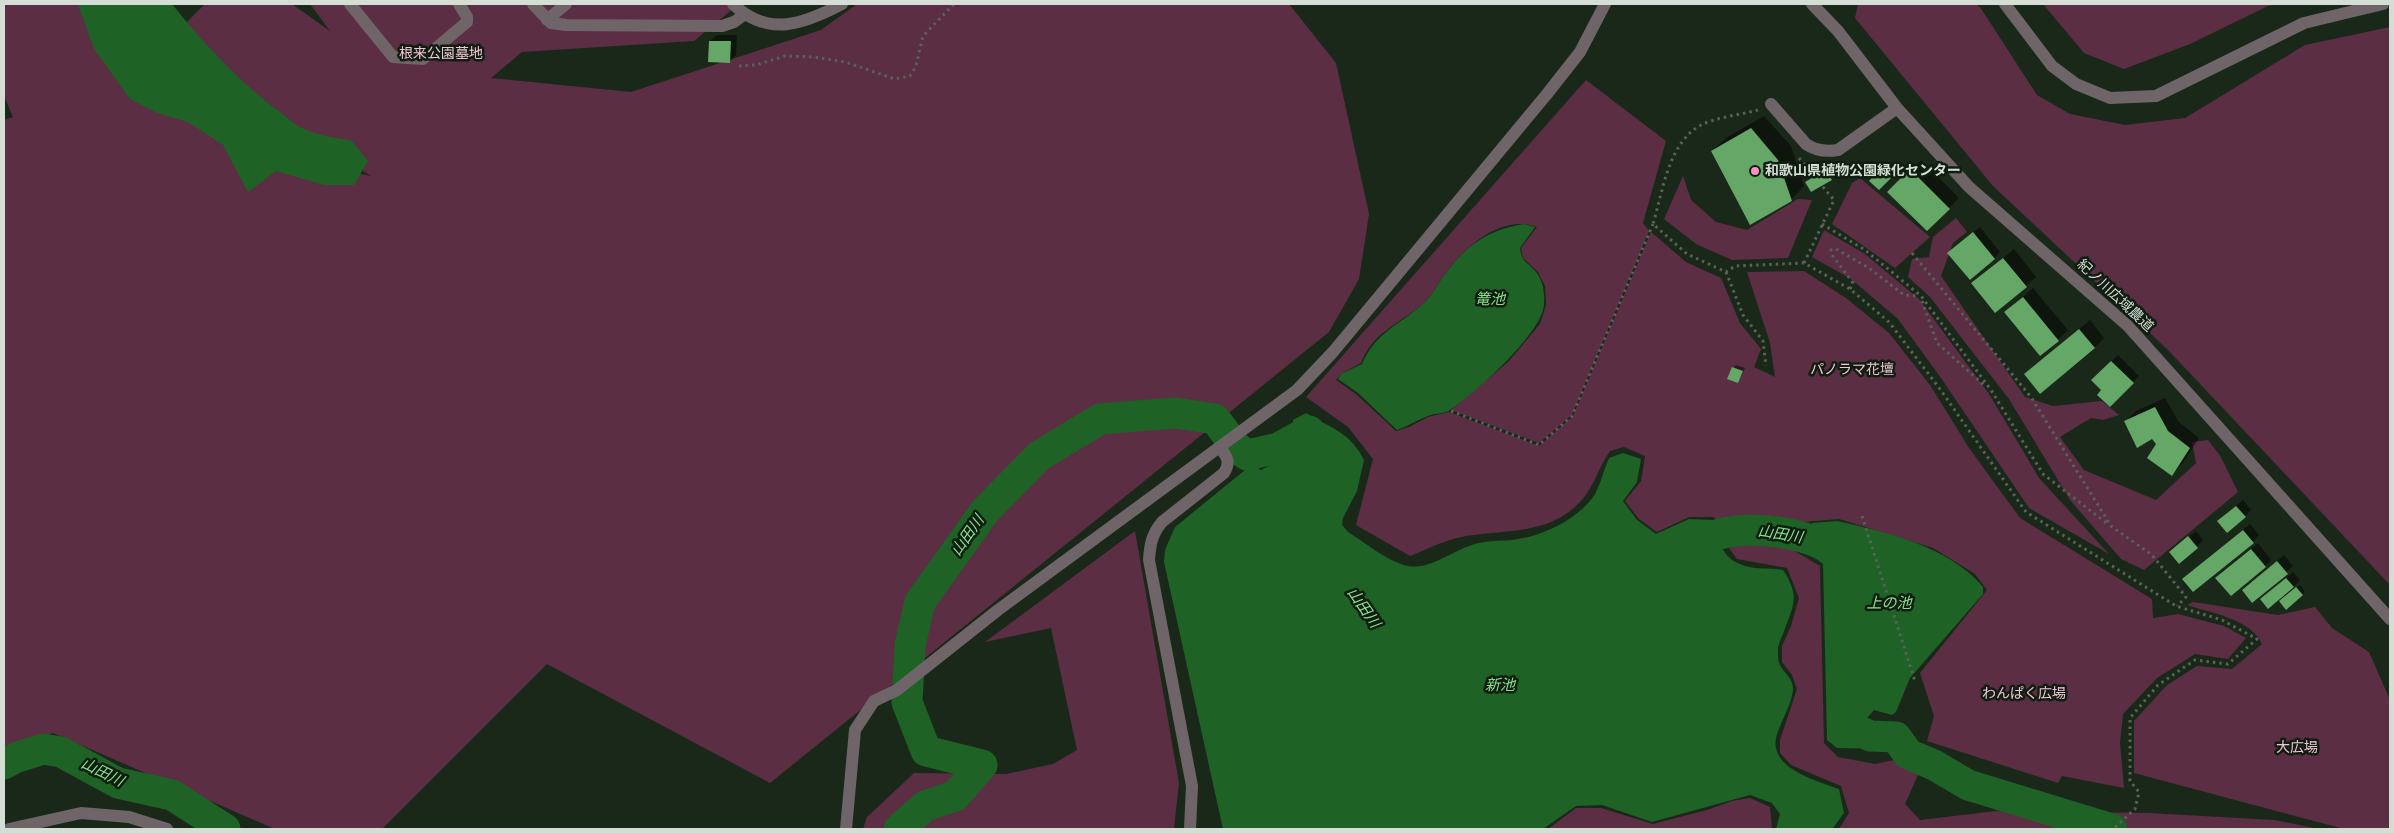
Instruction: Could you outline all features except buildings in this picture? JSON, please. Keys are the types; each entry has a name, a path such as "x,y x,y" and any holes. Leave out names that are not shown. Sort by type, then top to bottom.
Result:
{"street":[{"path":"350,4 393,57 423,59 466,22 467,17 459,4"},
{"path":"534,4 551,23 566,25 722,26 734,22 745,14"},
{"path":"547,20 566,4"},
{"path":"733,4 745,14 769,24 780,26 804,20 842,4"},
{"path":"846,829 855,730 874,701 897,690 998,610 1270,412 1302,384 1333,352 1430,237 1580,52 1605,4"},
{"name":"紀ノ川広域農道","path":"1812,4 1838,31 1897,108 1969,187 2128,326 2390,618"},
{"path":"2005,4 2052,66 2076,84 2110,98 2156,96 2304,23 2383,4"},
{"path":"1771,104 1806,144 1812,148 1830,152 1838,150 1897,108"},
{"path":"1190,829 1192,786 1148,560 1150,542 1155,530 1162,522 1224,473 1229,460 1220,447"},
{"path":"9,829 81,813 129,817 167,829"}],"path":[{"path":"739,66 756,65 785,56 814,57 845,62 894,79 910,76 916,66 923,36 954,4"},
{"path":"1451,411 1539,444 1572,416 1653,224 1672,160 1684,138 1702,125 1749,112 1759,110 1765,117"},
{"path":"1796,154 1814,176"},
{"path":"1804,263 1834,200 1822,186"},
{"path":"1653,224 1687,254 1726,272 1743,315 1763,342 1766,366"},
{"path":"1822,224 1865,250 1920,296 1990,390 2043,474 2152,555 2186,597 2176,606"},
{"path":"1850,289 1853,283 1832,256 1831,250 1836,250 1869,268 1904,295 1920,296"},
{"path":"1912,253 2031,397 2111,526"},
{"path":"1726,272 1735,266 1804,263 1850,289 1889,322 1940,388 2026,512 2176,606 2222,620 2257,639 2228,664 2195,660 2158,685 2130,718 2130,781 2139,792 2135,809 2113,829"},
{"path":"1920,296 1937,343 1990,390"},
{"path":"1862,516 1915,680"}],"green space":[{"name":"根来公園墓地","path":"6,4 82,4 223,145 371,176 251,102 175,34 205,4 292,4 330,31 310,4 739,4 694,41 522,52 491,78 631,92 821,30 857,4 1289,4 1336,63 1369,214 1359,279 1329,332 770,783 547,664 382,829 275,829 53,733 4,752 4,120 13,117 4,96 4,8"},
{"path":"1858,4 1975,4 1980,7 2037,95 2070,114 2125,125 2185,118 2305,45 2390,27 2390,585 2167,349 1993,186 1855,18"},
{"path":"2043,4 2277,4 2268,6 2190,44 2124,69 2084,53"},
{"path":"1586,80 1666,141 1643,223 1649,231 1572,415 1539,443 1451,410 1509,361 1540,324 1546,305 1545,286 1538,272 1523,258 1521,248 1537,227 1524,224 1510,225 1498,229 1474,243 1454,263 1423,304 1388,329 1372,344 1361,363 1341,374 1336,380 1356,394 1396,431 1409,427 1428,417 1449,412 1539,446 1573,416 1651,232 1686,262 1721,278 1740,323 1761,349 1754,367 1775,377 1770,343 1747,272 1804,271 1846,298 1889,333 1930,385 1969,448 2020,518 2152,599 2153,618 2178,614 2224,626 2246,638 2228,659 2195,654 2157,678 2123,714 2120,743 2124,788 2062,776 2058,783 1927,741 1934,716 1920,673 1987,590 1975,574 1933,548 1839,519 1720,529 1714,517 1689,517 1657,532 1639,519 1625,501 1641,481 1645,456 1624,447 1610,451 1582,500 1569,512 1554,521 1539,526 1523,530 1457,538 1410,556 1356,525 1373,459 1348,427 1306,397"},
{"path":"1683,176 1691,200 1716,222 1747,230 1798,199 1812,200 1788,258 1732,260 1696,244 1664,219"},
{"path":"1860,178 1930,237 1895,268 1832,224 1852,183"},
{"path":"1956,218 1967,232 1953,243 1941,276 2025,397 2053,406 2102,401 2119,415 2103,420 2091,418 2060,437 2084,470 2156,500 2196,463 2192,442 2208,440 2221,457 2238,492 2144,570 2121,559 2070,500 2009,399 1930,297 1908,277 1912,259 1929,257 1933,237"},
{"path":"1824,230 1865,254 1919,299 1989,394 2039,478 2109,554 2029,508 1941,378 1898,319 1851,279 1812,257"},
{"path":"1135,531 1179,783 1174,829 863,829 867,817 914,773 1006,774 1053,764 1077,750 1051,628 985,642"},
{"path":"1751,536 1793,550 1820,566 1824,743 1838,757 1875,764 1899,759 1921,768 1905,804 1920,820 1996,811 2148,813 2275,820 2319,829 1839,829 1849,813 1841,786 1791,765 1780,753 1780,740 1797,689 1792,675 1782,662 1782,646 1791,626 1799,598 1787,568 1737,559 1728,547 1727,539"},
{"name":"大広場","path":"2193,602 2278,615 2315,607 2332,628 2369,652 2390,700 2390,829 2344,829 2134,773 2134,721 2167,685 2197,666 2232,669 2262,644 2257,635 2249,628 2229,618 2187,605"},
{"path":"1750,798 1770,807 1772,829 1548,829 1576,808 1601,808 1653,824 1707,810 1732,801"}],"water":[{"path":"78,4 172,4 209,48 236,75 291,121 299,127 314,133 351,140 368,161 354,185 324,185 276,171 248,192 223,145 188,122 157,113 130,99 94,49"},
{"name":"篭池","path":"1524,224 1535,227 1520,248 1524,259 1536,272 1542,283 1544,304 1541,316 1532,331 1506,362 1475,391 1448,411 1428,416 1397,430 1358,393 1338,379 1341,374 1362,364 1367,353 1388,330 1427,300 1454,263 1471,246 1489,234"},
{"name":"新池","path":"1306,413 1340,432 1353,443 1364,460 1357,491 1343,518 1342,525 1348,532 1385,557 1401,564 1416,567 1432,563 1476,544 1528,537 1561,524 1580,511 1595,494 1609,458 1623,453 1641,459 1637,482 1623,501 1637,520 1656,534 1689,519 1713,520 1721,546 1730,558 1744,566 1783,570 1792,587 1794,602 1779,644 1778,658 1781,667 1792,682 1793,690 1776,738 1776,749 1780,758 1797,772 1839,789 1844,813 1833,828 1776,829 1780,814 1772,803 1750,795 1652,822 1602,805 1576,806 1543,829 1223,829 1164,562 1165,550 1175,527 1245,470 1255,466 1261,470 1302,448 1304,442 1293,426 1293,420"},
{"name":"上の池","path":"1837,521 1896,536 1935,551 1969,573 1983,587 1983,594 1910,678 1896,712 1892,715 1874,710 1867,718 1870,727 1897,727 1901,735 1892,749 1837,748 1827,740 1823,564 1806,550 1812,523"}],"waterway":[{"name":"山田川","path":"899,829 925,806 955,796 982,765 926,751 907,702 910,645 920,602 985,511 1039,456 1100,419 1175,413 1215,419 1237,448 1247,455 1278,448 1309,431 1316,450 1316,463"},
{"name":"山田川","path":"1680,558 1715,536 1734,531 1750,530 1786,533 1803,537 1833,551 1843,561"},
{"name":"山田川","path":"1860,731 1870,736 1896,737 1908,754 1934,765 1968,785 2112,829"},
{"name":"山田川","path":"4,764 15,758 43,749 61,752 118,783 172,795 225,829"}],"place":[{"name":"和歌山県植物公園緑化センター","path":"1755,171"}],"park label":[{"name":"パノラマ花壇","path":"1852,370"},
{"name":"わんぱく広場","path":"2024,694"}]}
